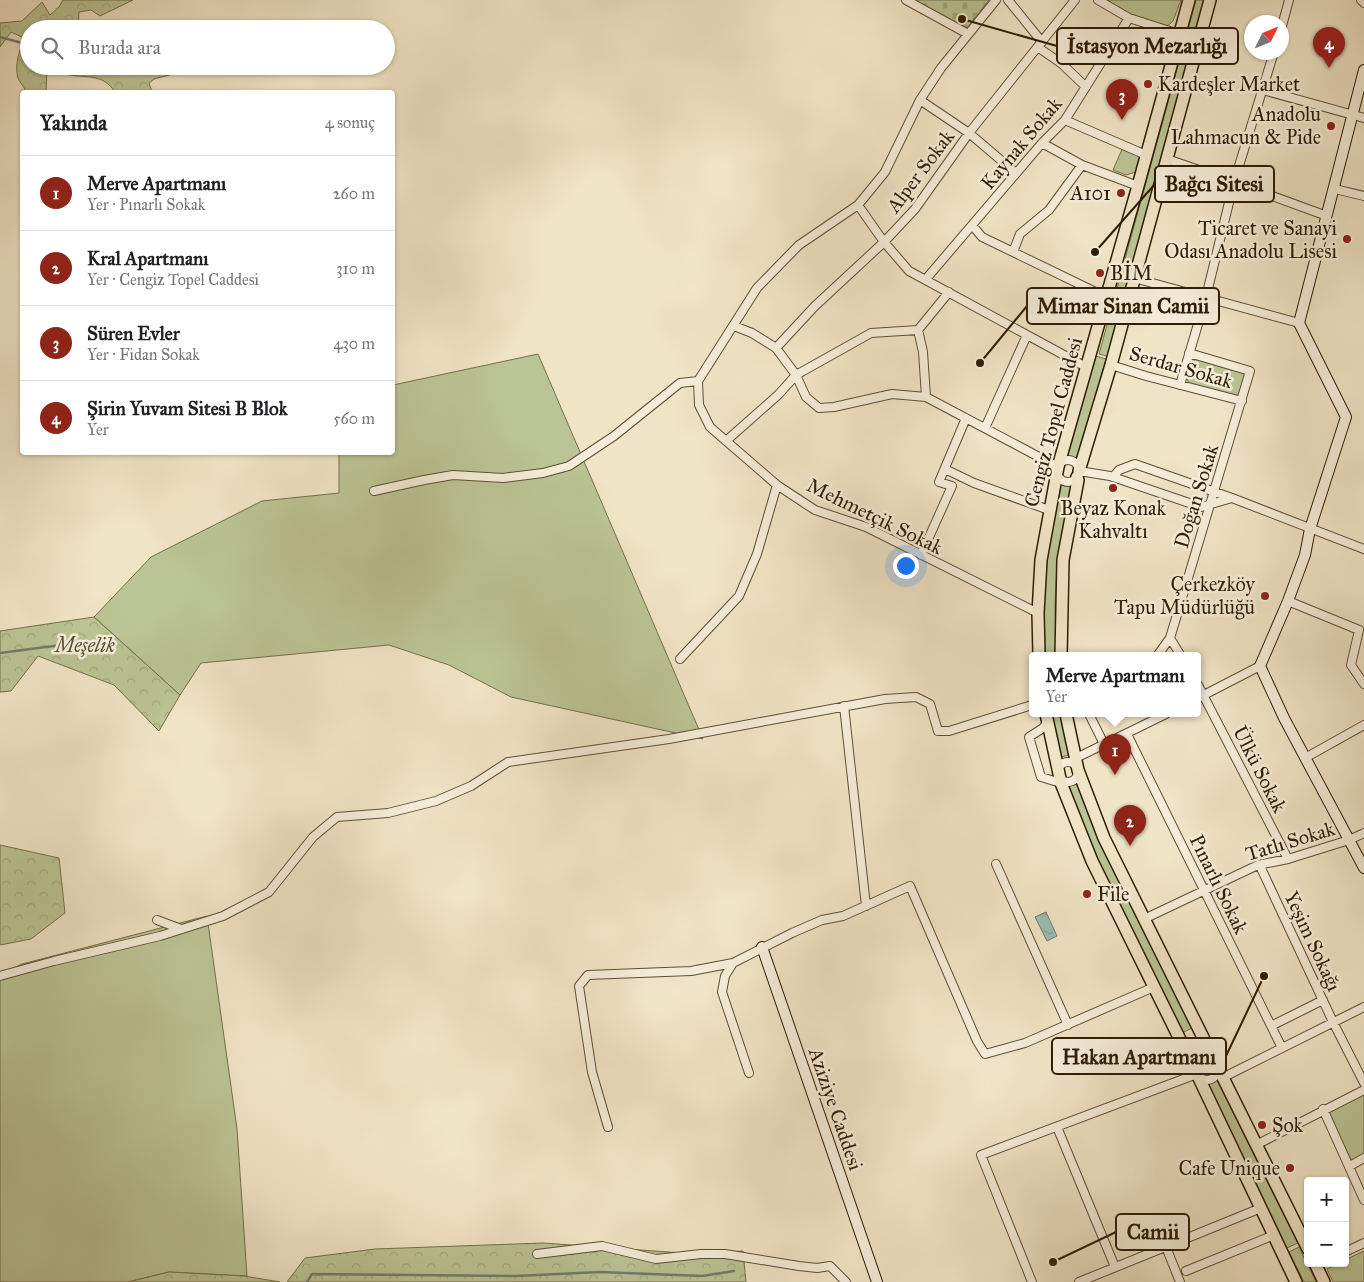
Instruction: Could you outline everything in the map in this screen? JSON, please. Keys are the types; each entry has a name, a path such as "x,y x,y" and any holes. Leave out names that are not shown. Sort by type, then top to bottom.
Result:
{"main road":[{"name":"Cengiz Topel Caddesi","path":"1039,652 1038,613 1041,560 1058,467 1189,0"},
{"name":"Cengiz Topel Caddesi","path":"1061,652 1063,560 1078,474 1111,365 1210,0"},
{"path":"1067,717 1078,770 1104,838 1304,1241"},
{"path":"1047,718 1060,778 1092,861 1197,1074 1296,1282"},
{"path":"1317,1267 1324,1282"}],"street":[{"path":"906,0 968,34"},
{"path":"374,491 453,475 503,478 543,473 569,466 614,436 680,383 698,381 757,288 799,245 858,205 885,172 920,100 941,68 996,0"},
{"path":"1008,0 1040,45 1086,87"},
{"name":"Alper Sokak","path":"776,348 815,306 884,242 914,209 969,133 1075,0"},
{"path":"1098,0 1129,18 1179,34"},
{"path":"1285,15 1289,0"},
{"path":"1361,0 1364,3"},
{"name":"Kaynak Sokak","path":"926,280 1042,143 1065,120 1129,18"},
{"path":"1180,385 1206,297 1234,182 1271,60"},
{"path":"1201,696 1260,666 1288,601 1305,555 1310,529 1346,417 1299,323 1364,70"},
{"path":"1262,90 1364,118"},
{"path":"920,100 969,133 1016,173"},
{"path":"1065,120 1146,155"},
{"path":"1042,143 1082,165 1138,186"},
{"path":"1167,159 1327,216"},
{"path":"1012,252 1020,234 1049,210 1082,165"},
{"path":"1334,189 1364,196"},
{"path":"858,205 884,242 909,272 1086,367"},
{"path":"972,225 982,237 1106,297"},
{"path":"1134,278 1299,323"},
{"path":"726,441 778,395 796,375 871,332 918,330 949,292"},
{"path":"734,326 752,333 776,348 796,375 806,396 819,408 834,407 892,394 926,397 1058,467"},
{"path":"918,330 923,352 926,397"},
{"path":"985,428 1027,335"},
{"name":"Doğan Sokak","path":"1160,652 1170,638 1250,371 1189,352"},
{"name":"Serdar Sokak","path":"1111,365 1242,401"},
{"name":"Mehmetçik Sokak","path":"698,381 699,405 710,427 777,485 815,510 866,527 1038,613"},
{"path":"921,555 952,486 939,482 966,418"},
{"path":"1058,467 1064,461 1070,460 1076,464 1078,474"},
{"path":"1113,477 1119,470 1135,464 1232,498 1364,549"},
{"path":"1058,467 1059,476 1064,481 1071,481 1078,474 1113,477 1201,507 1232,498"},
{"path":"945,469 974,483 1049,510"},
{"path":"680,659 739,596 757,554 777,485"},
{"path":"1288,601 1362,629 1350,665 1364,684"},
{"path":"1170,638 1179,652"},
{"path":"1260,666 1284,718 1364,868"},
{"path":"0,976 181,929 223,916 269,892 312,837 337,818 388,813 436,801 470,786 508,762 669,739 885,699 916,697 930,704 938,731 950,731 1029,706"},
{"name":"Ülkü Sokak","path":"1201,698 1288,859"},
{"path":"844,706 866,906"},
{"path":"1090,717 1104,744"},
{"path":"1076,758 1160,717"},
{"path":"1047,718 1042,728 1030,737 1041,777 1060,778 1070,781 1077,776 1078,770 1074,764 1068,762 1062,764 1060,778"},
{"path":"1305,758 1364,725"},
{"name":"Pınarlı Sokak","path":"1127,734 1282,1048"},
{"name":"Tatlı Sokak","path":"1144,919 1260,866 1349,840 1364,833"},
{"path":"996,864 1068,1024"},
{"name":"Yeşim Sokağı","path":"1260,866 1333,1022 1364,1083"},
{"path":"608,1127 592,1072 579,986 588,975 692,970 733,963 762,947 822,920 843,916 910,886 985,1054 1025,1043 1154,987"},
{"path":"157,920 181,929"},
{"name":"Aziziye Caddesi","path":"762,947 877,1282"},
{"path":"733,963 725,976 722,992 749,1073"},
{"path":"1271,1026 1323,1000"},
{"path":"1222,1078 1364,1007"},
{"path":"1203,1060 1215,1064 1216,1074 1212,1080 1201,1080 1197,1074 1197,1067 1203,1060"},
{"path":"1032,1282 981,1155 1197,1074"},
{"path":"1256,1145 1323,1109 1364,1090"},
{"path":"1323,1109 1364,1200"},
{"path":"1057,1127 1115,1268"},
{"path":"1350,1166 1364,1158"},
{"path":"1079,1282 1261,1208"},
{"path":"1186,1271 1274,1235"},
{"path":"1349,1250 1364,1243"},
{"path":"537,1254 602,1246 656,1259 701,1254 725,1254 799,1266 817,1268 830,1266 846,1282"},
{"path":"1166,1247 1180,1282"}],"green space":[{"path":"63,0 133,0 100,16 91,10 79,12 79,20 23,20 42,2 50,15 59,7"},
{"path":"915,0 989,0 967,28"},
{"path":"1107,0 1181,0 1173,21 1166,27 1130,15"},
{"path":"1196,0 1208,0 1110,357 1099,354"},
{"path":"20,21 20,36 11,32 0,47 0,23"},
{"path":"20,51 20,75 47,75 46,90 24,90 18,78"},
{"path":"72,75 169,75 154,79 149,83 151,90 113,90 105,81 93,77"},
{"path":"1123,147 1142,154 1136,172 1126,175 1113,170"},
{"path":"538,354 703,739 511,697 449,665 389,645 201,663 180,695 94,617 151,557 262,501 339,493 339,455 395,455 395,385"},
{"path":"1096,356 1106,359 1078,460 1066,457"},
{"path":"1195,358 1241,371 1245,376 1240,396 1237,398 1189,384 1187,378"},
{"path":"1061,484 1071,487 1057,566 1055,605 1056,652 1045,652 1044,598 1048,548"},
{"name":"Meşelik","path":"94,617 180,695 159,731 114,685 38,656 11,691 0,692 0,631"},
{"path":"1051,717 1063,717 1069,755 1058,758"},
{"path":"1078,784 1192,1028 1182,1033 1122,911 1080,818 1068,786"},
{"path":"0,845 59,858 65,913 31,939 0,945"},
{"path":"207,916 237,1129 247,1276 169,1272 128,1282 0,1282 0,974 22,964"},
{"path":"1217,1080 1298,1243 1287,1248 1206,1085"},
{"path":"1364,1095 1364,1156 1352,1162 1327,1113"},
{"path":"543,1243 696,1254 743,1251 746,1282 287,1282 305,1258 375,1249"},
{"path":"1299,1247 1304,1257 1304,1267 1309,1267 1316,1282 1304,1282 1289,1252"},
{"path":"1364,1251 1364,1282 1333,1282 1327,1269 1331,1267 1349,1267 1349,1258"},
{"path":"169,1272 244,1276 280,1282 128,1282"}],"water":[{"path":"1046,912 1057,936 1047,941 1035,917"}],"waterway":[{"path":"0,37 20,43"},
{"path":"0,653 84,642"},
{"path":"307,1282 312,1274 516,1276 600,1272 702,1276 734,1271"}],"place":[{"name":"İstasyon Mezarlığı","path":"962,19"},
{"name":"Şirin Yuvam Sitesi B Blok","path":"1329,68"},
{"name":"Kardeşler Market","path":"1148,84"},
{"name":"Süren Evler","path":"1122,120"},
{"name":"Anadolu Lahmacun & Pide","path":"1331,126"},
{"name":"A101","path":"1121,193"},
{"name":"Ticaret ve Sanayi Odası Anadolu Lisesi","path":"1347,239"},
{"name":"Bağcı Sitesi","path":"1095,252"},
{"name":"BİM","path":"1100,273"},
{"name":"Mimar Sinan Camii","path":"980,363"},
{"name":"Beyaz Konak Kahvaltı","path":"1113,488"},
{"name":"Çerkezköy Tapu Müdürlüğü","path":"1265,596"},
{"name":"Merve Apartmanı","path":"1115,775"},
{"name":"Kral Apartmanı","path":"1130,846"},
{"name":"File","path":"1087,894"},
{"name":"Hakan Apartmanı","path":"1264,976"},
{"name":"Şok","path":"1262,1125"},
{"name":"Cafe Unique","path":"1290,1168"},
{"name":"Camii","path":"1053,1262"}]}
